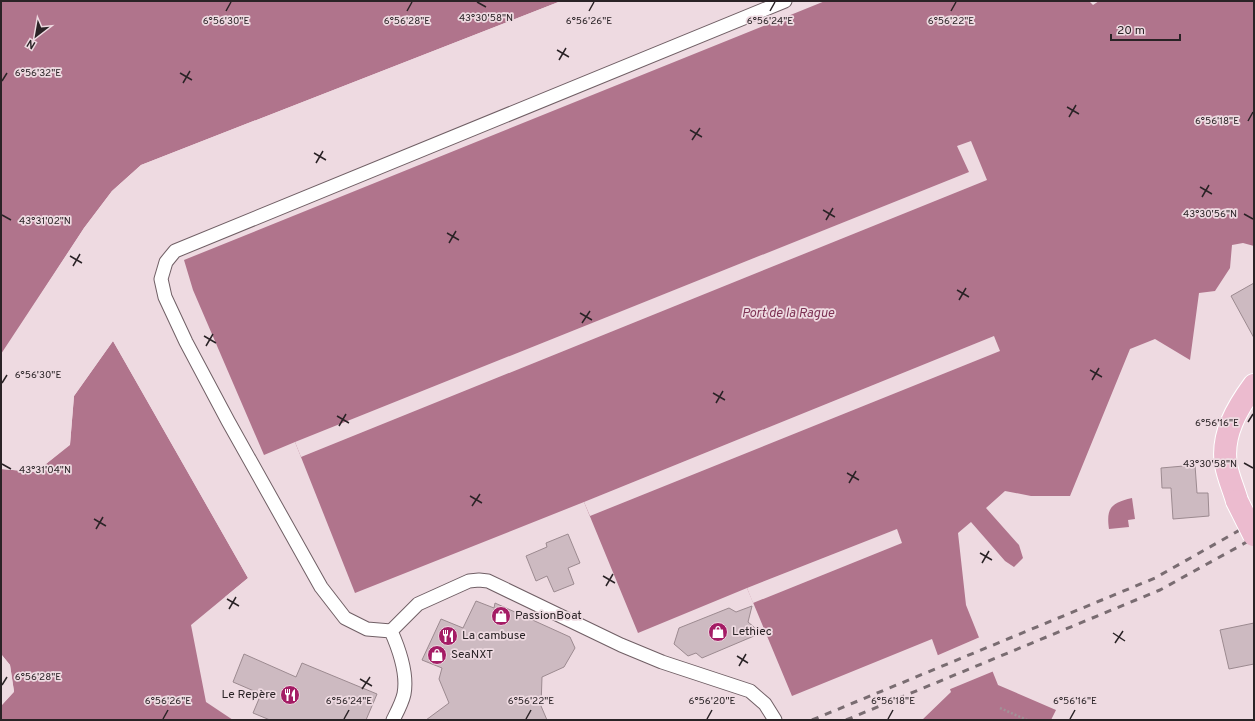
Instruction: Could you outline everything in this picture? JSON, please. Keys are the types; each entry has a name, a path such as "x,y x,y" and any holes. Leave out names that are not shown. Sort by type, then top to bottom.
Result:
{"main road":[{"path":"1254,385 1238,406 1228,433 1226,465 1237,501 1254,535"}],"lane":[{"path":"775,720 765,704 750,691 662,662 621,645 572,623 502,586 488,582 479,580 469,581 418,604 391,631 367,629 345,618 321,587 228,421 186,342 165,297 161,279 166,262 176,251 785,1"},
{"path":"391,631 399,649 404,672 404,694 393,720"}],"path":[{"path":"1000,708 1027,720"}],"water":[{"path":"1,1 561,1 141,165 112,191 84,228 1,354"},
{"name":"Port de la Rague","path":"825,1 1089,1 1093,5 1099,1 1254,1 1254,246 1243,243 1232,245 1230,268 1215,291 1199,293 1190,360 1155,339 1130,349 1070,496 1031,496 1005,491 986,508 1019,545 1023,558 1014,567 1005,561 971,522 958,533 966,605 998,685 1056,710 1051,720 922,720 951,692 932,639 792,696 747,588 638,633 584,502 355,593 295,442 264,455 193,290 184,260"},
{"path":"113,341 248,578 191,625 206,702 233,720 1,720 1,706 14,691 10,665 1,654 1,469 36,472 70,445 74,396"},
{"path":"1132,498 1135,519 1128,520 1129,527 1109,529 1109,511 1115,504"}],"pier":[{"path":"563,1 464,43 142,167 114,193 86,229 1,356 84,228 112,191 141,165"},
{"path":"971,141 987,180 301,457 295,442 969,172 957,146"},
{"path":"994,336 1000,351 590,516 584,502"},
{"path":"114,339 250,577 226,599 225,597 248,578 113,341 74,396 70,444 36,472 1,469 1,467 36,470 68,443 73,395 111,340"},
{"path":"897,529 902,543 753,603 747,588"},
{"path":"980,637 994,671 948,690 936,656"},
{"path":"1,654 10,665 14,692 1,706 1,703 12,691 8,666 1,657"}],"building":[{"path":"1254,283 1254,338 1231,296"},
{"path":"1195,465 1197,493 1208,493 1209,516 1173,519 1171,488 1162,488 1161,468"},
{"path":"568,534 580,563 568,568 574,584 554,592 547,576 536,581 526,556 547,547 546,543"},
{"path":"476,601 494,608 495,603 570,637 575,648 564,667 542,677 541,706 547,720 426,720 449,703 439,679 442,668 422,660 441,619 463,628"},
{"path":"752,606 748,622 761,633 702,658 696,653 688,656 674,644 679,628 729,608 736,612"},
{"path":"1254,623 1254,664 1229,669 1220,630"},
{"path":"244,654 296,677 302,663 377,694 366,720 270,720 253,713 261,694 233,682"}],"railway":[{"path":"812,720 1155,578 1254,522"},
{"path":"846,720 1160,590 1254,538"}],"place":[{"name":"PassionBoat","path":"501,616"},
{"name":"Lethiec","path":"718,632"},
{"name":"La cambuse","path":"448,636"},
{"name":"SeaNXT","path":"437,655"},
{"name":"Le Repère","path":"290,695"}]}
